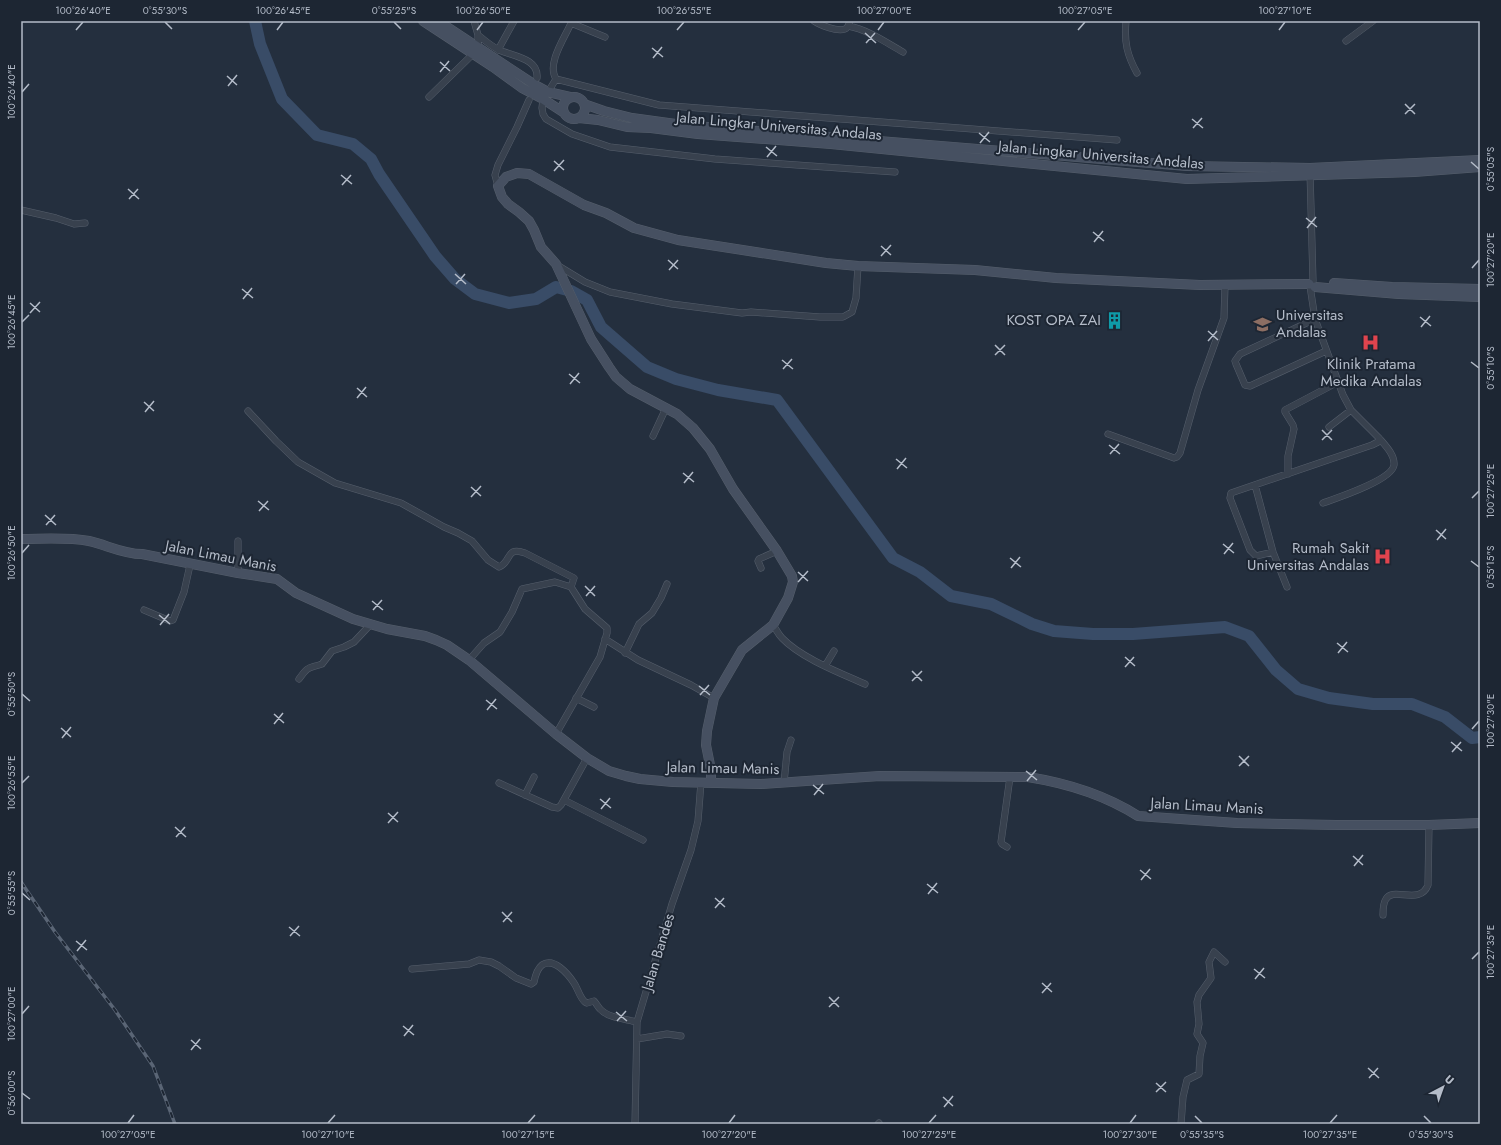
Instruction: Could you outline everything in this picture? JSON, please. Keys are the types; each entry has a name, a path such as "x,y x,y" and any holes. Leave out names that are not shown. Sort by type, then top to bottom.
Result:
{"street":[{"path":"423,21 535,85 568,118 579,118 584,114 584,104 578,98 546,95"},
{"path":"438,21 475,50"},
{"path":"429,96 475,50 478,35 474,21"},
{"path":"498,50 514,21"},
{"path":"814,21 828,28 843,30 849,23 876,36 903,52"},
{"path":"1126,21 1125,36 1127,50 1137,73"},
{"path":"1346,41 1373,21"},
{"path":"605,37 571,22 555,60 553,75 556,79 659,105 1117,140"},
{"path":"478,35 498,50 529,61 537,72 537,78"},
{"path":"556,79 546,95 542,108 546,119 572,134 610,147 715,159 895,172"},
{"path":"563,112 563,103 570,97"},
{"path":"529,100 517,128 498,165 495,175 498,186 502,197 508,204 520,212 529,221 540,247 556,264 585,282 610,292 672,304 733,312 843,317 852,312 856,298 858,266"},
{"name":"Jalan Lingkar Universitas Andalas","path":"584,104 632,118 690,126 1187,166 1310,172"},
{"name":"Jalan Lingkar Universitas Andalas","path":"579,118 598,120 627,127 831,144 1187,179 1310,172 1480,167"},
{"name":"Jalan Lingkar Universitas Andalas","path":"1414,168 1480,160"},
{"path":"1310,172 1314,319 1338,382 1351,410 1388,449 1394,463 1393,468 1389,473 1364,487 1323,503"},
{"path":"498,186 506,177 516,173 530,174 584,205 606,213 634,228 678,240 826,263 858,266 975,270 1056,278 1200,286 1312,284 1399,294 1480,289"},
{"path":"21,210 56,218 74,224 85,223"},
{"path":"556,264 591,339 616,377 630,389 683,418 710,449 734,489 777,551 792,576 793,582 788,598 772,626 742,650 714,698 707,731 706,745 711,770 711,782"},
{"path":"1108,434 1174,458 1177,457 1180,453 1198,390 1224,318 1225,285"},
{"path":"1447,292 1480,297"},
{"path":"1314,319 1240,354 1235,360 1236,364 1245,385 1250,386 1326,352"},
{"path":"1288,474 1288,456 1294,429 1285,410 1338,382"},
{"path":"652,436 666,408"},
{"path":"1329,427 1351,410"},
{"path":"248,411 298,462 334,482 401,503 472,541 488,560 499,568 504,565 510,554 518,551 525,553 574,578 571,587"},
{"path":"1273,552 1260,556 1254,555 1250,550 1230,498 1231,493 1372,445 1378,442 1379,438"},
{"path":"1255,485 1273,552 1286,587"},
{"name":"Jalan Limau Manis","path":"21,539 88,541 122,551 190,565 278,579 296,593 339,613 370,625 436,640 447,645 469,660 556,734 587,758 609,771 633,778 674,782 784,783 880,776 1028,777 1063,783 1126,808 1138,816 1237,823 1336,825 1429,825 1480,822"},
{"path":"238,541 238,573"},
{"path":"762,568 758,559 777,551"},
{"path":"144,610 170,621 173,620 184,592 190,565"},
{"path":"469,660 484,643 500,632 512,612 522,590 555,582 571,587 585,609 607,628 600,657 556,734"},
{"path":"625,652 640,624 652,613 667,584"},
{"path":"299,679 310,666 322,664 332,651 354,642 370,625"},
{"path":"772,626 790,645 825,666 865,684"},
{"path":"605,639 625,652 714,698"},
{"path":"825,666 834,651"},
{"path":"576,698 594,707"},
{"path":"784,783 787,752 791,740"},
{"path":"499,783 555,808 561,805 587,758"},
{"path":"525,795 534,777"},
{"path":"1007,847 1001,842 1010,778"},
{"name":"Jalan Bandes","path":"635,1124 637,1022 672,904 691,850 698,821 701,782"},
{"path":"564,800 643,840"},
{"path":"1383,915 1386,899 1390,896 1417,895 1426,889 1428,885 1429,825"},
{"path":"1181,1124 1183,1097 1187,1080 1199,1074 1200,1056 1203,1043 1197,1034 1199,1024 1197,1002 1199,995 1211,978 1209,962 1214,952 1225,962"},
{"path":"412,969 469,964 479,960 491,962 516,978 531,984 534,982 538,969 542,965 552,963 558,965 574,983 584,1002 587,1004 594,1001 600,1010 614,1017 637,1022"},
{"path":"637,1039 653,1035 667,1034 682,1036"}],"waterway":[{"path":"255,21 260,44 282,99 317,135 353,144 371,159 379,174 435,256 455,279 475,294 509,303 536,299 556,287 571,291 587,300 601,327 647,367 676,379 718,390 777,400 893,558 920,572 951,596 991,604 1032,624 1054,631 1093,634 1133,634 1225,627 1249,636 1276,670 1298,689 1329,698 1373,704 1412,704 1445,717 1472,738 1480,737"}],"railway":[{"path":"21,882 55,932 115,1010 153,1066 175,1124"}],"place":[{"name":"KOST OPA ZAI","path":"1114,320"},
{"name":"Universitas Andalas","path":"1263,324"},
{"name":"Klinik Pratama Medika Andalas","path":"1371,343"},
{"name":"Rumah Sakit Universitas Andalas","path":"1382,557"}]}
